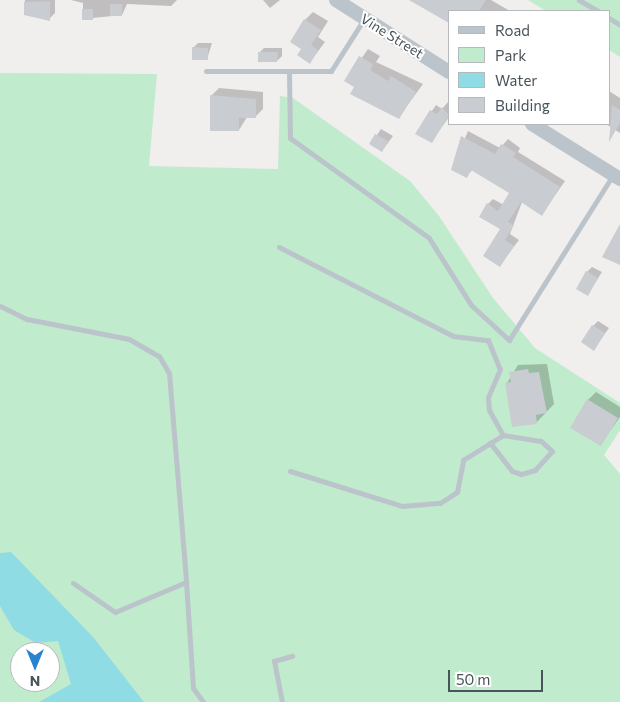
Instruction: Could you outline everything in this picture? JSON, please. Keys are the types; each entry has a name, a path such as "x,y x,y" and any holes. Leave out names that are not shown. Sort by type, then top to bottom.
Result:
{"street":[{"name":"Vine Street","path":"336,0 448,71"},
{"path":"534,125 617,177"}],"lane":[{"path":"579,0 596,10"},
{"path":"206,71 289,73 331,71 364,19"},
{"path":"289,73 290,138 429,238 471,305 509,340 617,177"},
{"path":"279,247 453,336 488,340 500,369 488,397 489,410 503,435"},
{"path":"0,306 27,319 129,339 159,356 171,386 194,688 201,701"},
{"path":"290,471 402,506 440,503 457,492 463,460 490,443 503,435 541,441 552,451 549,458 521,474 512,471 490,443"},
{"path":"73,583 115,612 186,582"},
{"path":"282,702 274,661 292,656"}],"green space":[{"path":"528,0 620,0 620,57 610,51 610,10 544,10"},
{"path":"0,73 157,74 149,166 278,169 280,96 293,98 410,181 439,216 493,298 535,348 620,403 620,430 604,455 620,474 620,702 0,702"}],"water":[{"path":"11,552 93,637 144,702 39,702 60,692 71,684 60,642 34,642 14,630 0,606 0,553"}],"building":[{"path":"409,0 486,0 480,10 448,10 448,22"},
{"path":"50,1 50,21 24,15 24,2"},
{"path":"110,4 122,4 122,16 110,16"},
{"path":"82,9 93,9 93,20 82,20"},
{"path":"304,19 321,30 311,45 318,50 310,64 297,55 301,49 290,42"},
{"path":"192,47 208,48 208,60 192,60"},
{"path":"258,52 278,52 277,62 258,62"},
{"path":"359,56 373,64 370,70 388,81 391,76 416,92 399,119 350,94 354,87 344,81"},
{"path":"210,95 256,99 256,118 239,118 239,131 210,131"},
{"path":"612,105 620,110 620,123 609,142"},
{"path":"442,107 448,117 432,143 415,134 430,110 437,114"},
{"path":"375,134 388,141 382,152 369,144"},
{"path":"461,136 495,154 501,144 516,153 513,157 560,187 542,216 521,202 508,222 514,225 505,240 514,246 500,267 483,256 500,229 479,217 487,203 498,211 509,193 471,170 467,178 451,170"},
{"path":"620,224 620,265 602,257"},
{"path":"586,271 598,278 588,296 576,289"},
{"path":"592,325 605,333 594,351 581,342"},
{"path":"528,369 529,373 539,372 547,413 536,415 537,424 512,427 505,383 511,382 509,372"},
{"path":"587,399 618,418 601,446 570,428"}]}
